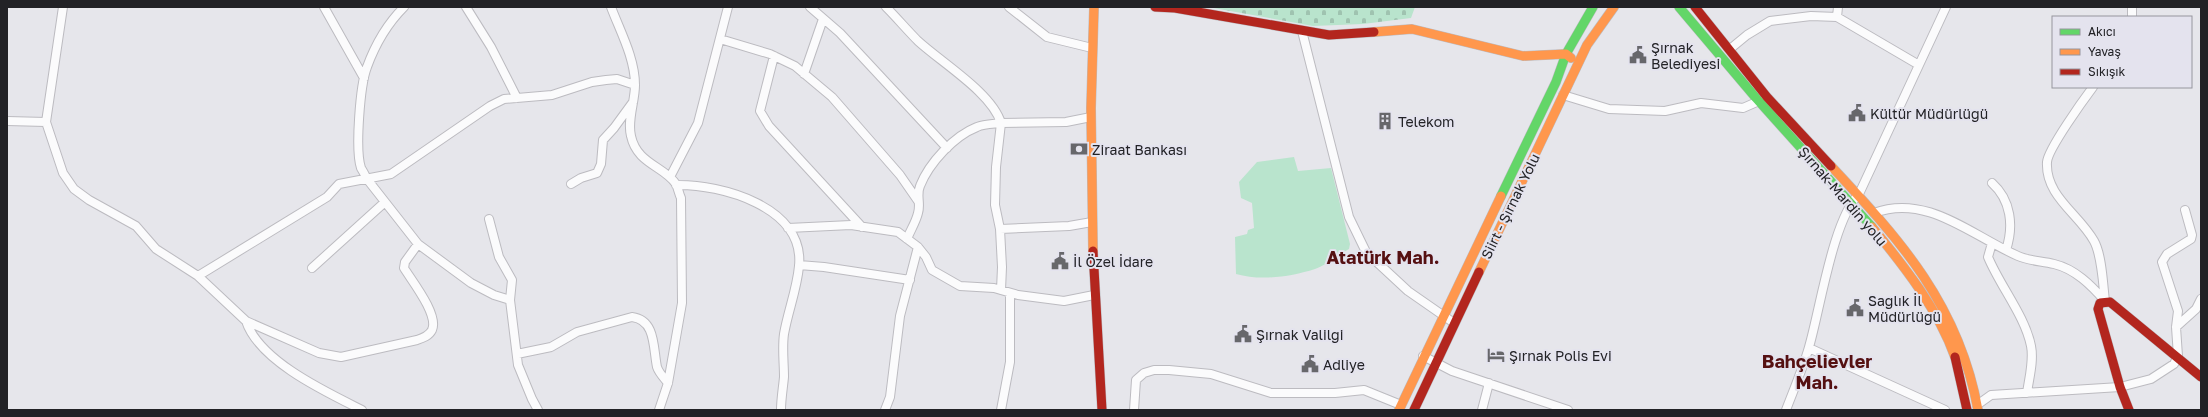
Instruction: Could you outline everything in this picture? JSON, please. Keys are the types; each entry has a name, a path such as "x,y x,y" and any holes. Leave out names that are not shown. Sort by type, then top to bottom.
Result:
{"street":[{"path":"63,7 46,122 63,173 74,189 89,200 136,226 156,249 198,276 246,321 319,353 341,357 417,340 426,336 432,329 433,318 404,268 405,262 418,244"},
{"path":"324,7 364,78"},
{"path":"404,7 394,17 378,42 366,67 359,132 361,167 367,179 418,244 470,283 494,295 510,300"},
{"path":"466,7 491,47 517,98"},
{"path":"610,7 634,67 635,85 631,136 639,153 656,169 670,177 676,185 681,198 682,303 668,383 659,410"},
{"path":"670,177 698,123 728,7"},
{"path":"810,7 840,33 947,148"},
{"path":"886,7 918,40 977,89 998,112 1001,123 996,167 995,205 1000,229 1002,267 1001,290"},
{"path":"1009,7 1047,37 1092,48"},
{"path":"1094,7 1091,117 1092,222 1094,295 1102,410"},
{"path":"1155,7 1175,8 1329,35 1412,29 1523,56 1566,54 1579,62"},
{"name":"Siirt - Şırnak Yolu","path":"1400,408 1423,356 1444,317 1556,82 1566,54 1593,7"},
{"name":"Siirt - Şırnak Yolu","path":"1414,410 1587,45 1614,7"},
{"name":"Şırnak-Mardin yolu","path":"1678,7 1759,102 1851,202 1884,241 1916,287 1948,341 1963,383 1967,410"},
{"name":"Şırnak-Mardin yolu","path":"1696,7 1767,97 1859,194 1931,288 1958,337 1978,407"},
{"path":"1837,17 1838,7"},
{"path":"1786,410 1809,348 1836,238 1851,202 1859,194 1946,7"},
{"path":"1730,49 1770,21 1811,16 1837,17 1919,65"},
{"path":"804,74 823,19"},
{"path":"1302,31 1350,217 1366,252 1408,291 1454,323"},
{"path":"720,39 774,56 804,74 832,97 900,174 919,202"},
{"path":"774,56 760,111 769,126 862,226"},
{"path":"198,276 327,197 339,184 391,174 490,106 504,99 552,95 592,82 617,79 635,85"},
{"path":"2092,88 2077,108 2047,160 2049,180 2060,200 2094,242 2103,283 2105,301"},
{"path":"1563,95 1609,108 1665,112 1701,103 1743,108 1759,102"},
{"path":"571,184 581,178 597,173 601,164 603,140 633,102"},
{"path":"907,239 919,213 920,185 932,165 947,148 963,135 977,127 1001,123 1066,122 1091,117"},
{"path":"7,121 46,122"},
{"path":"1992,183 2002,192 2008,208 2011,225 2006,250"},
{"path":"676,185 696,185 751,199 772,210 788,228 794,239 799,265 784,335 781,410"},
{"path":"312,268 385,202"},
{"path":"1874,213 1886,209 1906,207 1924,209 1963,226 2020,257 2056,264 2072,271 2091,285 2105,301 2110,302 2201,376"},
{"path":"1978,407 1991,395 2120,387 2151,379 2174,364 2178,356 2176,327 2178,312 2162,262 2167,254 2191,239 2192,235 2185,210"},
{"path":"489,219 499,257 512,280 510,300 518,365 538,410"},
{"path":"1000,229 1069,226 1092,222"},
{"path":"788,228 851,225 898,232 918,247 926,257 932,270 960,286 1001,290 1010,293 1064,300 1094,295"},
{"path":"1992,243 1988,257 2025,329 2031,347 2031,366 2027,393"},
{"path":"885,410 890,397 900,316 918,247"},
{"path":"799,265 824,267 910,280"},
{"path":"1001,410 1010,362 1010,293"},
{"path":"2176,327 2196,310 2201,298"},
{"path":"2105,301 2100,303 2098,309 2120,387 2129,410"},
{"path":"517,354 551,347 565,338 584,330 632,317 640,318 649,327 658,368 668,383"},
{"path":"246,321 249,331 258,343 282,364 331,394 362,410"},
{"path":"1809,348 1945,410"},
{"path":"1423,356 1435,363 1568,410"},
{"path":"1134,410 1136,380 1144,372 1154,370 1211,374 1271,393 1335,393 1364,390 1400,408"},
{"path":"1482,410 1489,383"}],"green space":[{"path":"1208,7 1415,7 1411,18 1363,24 1313,26"},
{"path":"1294,157 1298,171 1331,168 1350,244 1349,249 1319,267 1305,272 1265,278 1236,274 1235,237 1247,234 1248,230 1254,228 1252,203 1241,198 1239,182 1257,162"}],"traffic: fast":[{"path":"1501,196 1556,82 1566,54 1593,7"},
{"path":"1679,7 1756,98 1872,227"}],"traffic: slow":[{"path":"1093,251 1091,108 1094,7"},
{"path":"1479,272 1587,45 1614,7"},
{"path":"1374,32 1412,29 1523,56 1566,54 1571,58"},
{"path":"1831,166 1881,221 1903,248 1924,277 1942,306 1957,338 1969,372 1978,410"},
{"path":"1399,410 1501,196"},
{"path":"1872,227 1908,273 1930,305 1948,339 1955,357"}],"traffic: jam":[{"path":"1155,7 1175,8 1329,35 1374,32"},
{"path":"1695,7 1767,97 1831,166"},
{"path":"1093,251 1102,410"},
{"path":"1414,410 1479,272"},
{"path":"2129,410 2120,387 2098,309 2100,303 2110,302 2201,377"},
{"path":"1955,357 1967,410"}],"place":[{"name":"Şırnak Belediyesi","path":"1638,55"},
{"name":"Kültür Müdürlüğü","path":"1857,113"},
{"name":"Telekom","path":"1385,121"},
{"name":"Ziraat Bankası","path":"1079,149"},
{"name":"İl Özel İdare","path":"1060,261"},
{"name":"Sağlık İl Müdürlüğü","path":"1855,308"},
{"name":"Şırnak Valilği","path":"1243,334"},
{"name":"Şırnak Polis Evi","path":"1496,355"},
{"name":"Adliye","path":"1310,364"}],"district":[{"name":"Atatürk Mah.","path":"1383,257"},
{"name":"Bahçelievler Mah.","path":"1817,371"}]}
